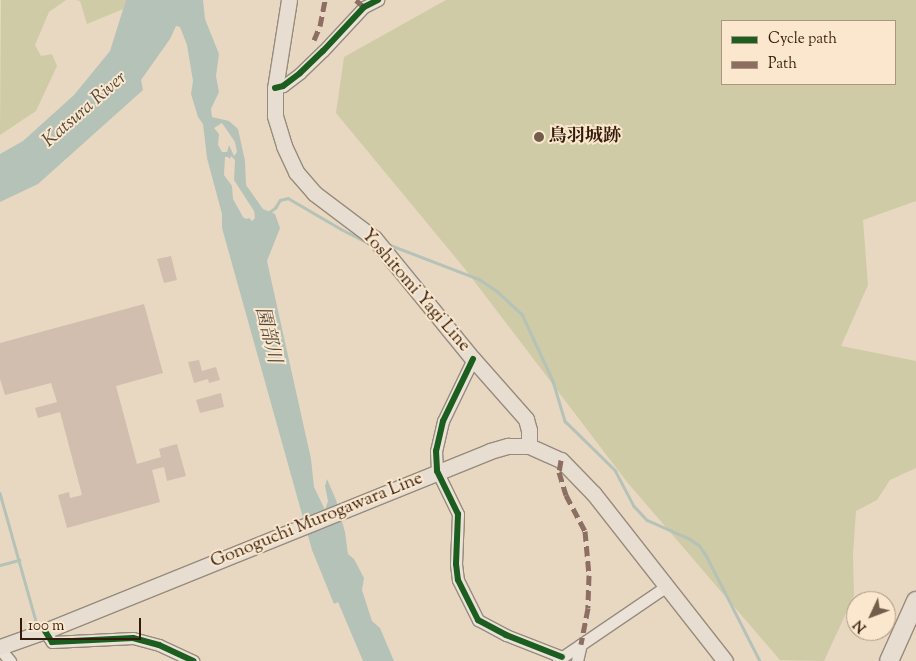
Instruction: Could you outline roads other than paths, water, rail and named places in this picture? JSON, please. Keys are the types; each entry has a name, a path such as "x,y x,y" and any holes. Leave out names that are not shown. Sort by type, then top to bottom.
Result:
{"highway":[{"path":"889,661 916,601"}],"main road":[{"name":"Yoshitomi Yagi Line","path":"289,0 275,88 275,116 284,146 296,172 314,193 380,244 473,359 526,420 530,430 529,446"},
{"name":"Gonoguchi Murogawara Line","path":"0,648 437,471 508,446 529,446 561,460 594,494 724,661"}],"street":[{"path":"275,88 283,86 300,73 364,7 378,0"},
{"path":"473,359 443,422 436,451 437,471 458,514 456,564 458,580 478,620 559,659 667,586"},
{"path":"45,631 52,642 133,638 159,645 193,661"},
{"path":"577,661 581,644"},
{"path":"0,648 9,661"}],"water":[{"path":"126,0 203,0 205,19 219,54 216,76 219,92 211,109 212,117 229,121 238,129 245,161 246,185 263,209 275,214 280,228 267,261 311,459 314,487 325,510 328,501 325,486 327,479 336,500 345,532 348,554 354,559 364,578 362,590 372,621 380,628 394,661 363,661 338,602 334,604 312,550 222,228 222,214 207,158 203,124 198,117 191,94 193,81 187,45 180,27 176,26 170,39 141,80 143,90 38,184 0,202 0,154 23,141 74,95 110,51","holes":["222,123 235,142 237,152 234,156 229,145 227,152 222,152 218,145 219,134 214,128","231,156 235,160 234,180 254,211 255,218 252,221 249,218 243,217 233,199 232,186 224,175 225,157 230,159"]}],"waterway":[{"path":"268,213 275,208 280,200 288,198 365,241"},
{"path":"385,243 479,279 497,291 522,314 553,381 565,421 615,470 634,506 647,520 690,539 699,545 760,661"},
{"path":"0,493 37,625"},
{"path":"0,565 19,560"}],"place":[{"name":"鳥羽城跡","path":"539,137"}],"water label":[{"name":"Katsura River","path":"85,110"},
{"name":"園部川","path":"267,335"}]}
